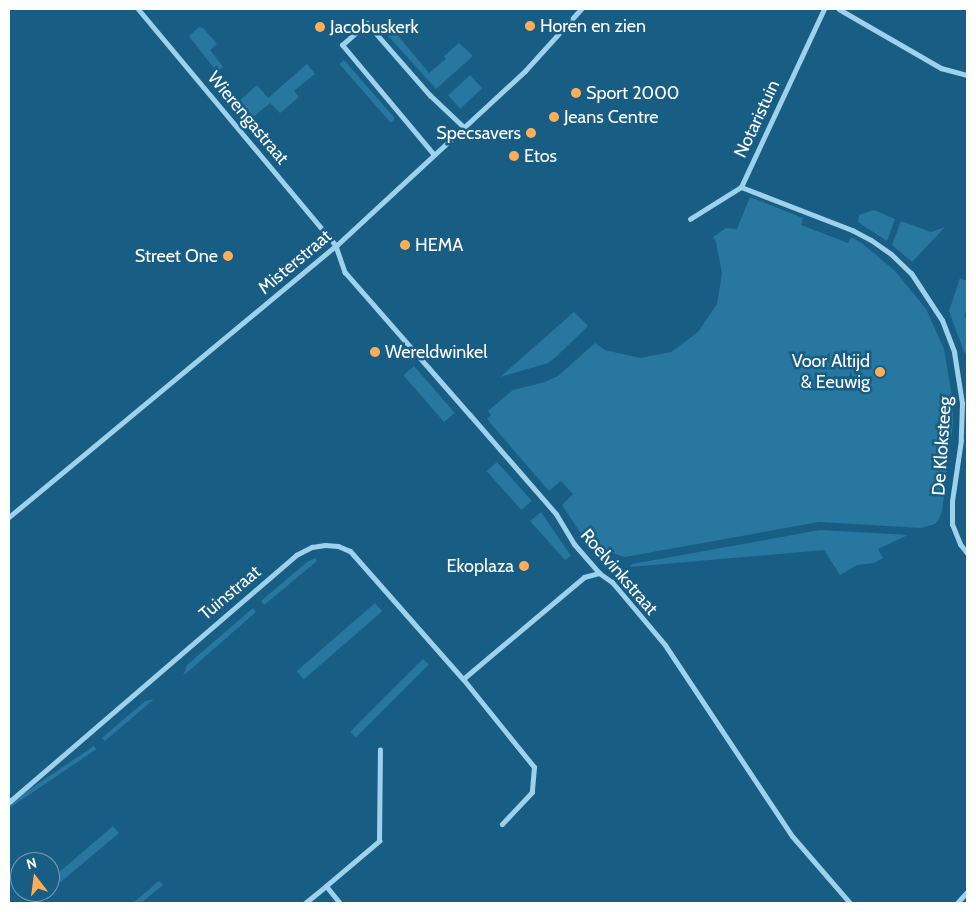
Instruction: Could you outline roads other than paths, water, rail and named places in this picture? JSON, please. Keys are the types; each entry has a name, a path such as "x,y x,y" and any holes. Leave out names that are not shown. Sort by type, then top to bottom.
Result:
{"street":[{"name":"Wierengastraat","path":"138,9 336,246"},
{"name":"Misterstraat","path":"9,517 336,246 525,71 580,9"},
{"name":"Notaristuin","path":"741,187 824,9"},
{"path":"839,9 941,68 967,75"},
{"path":"434,155 342,45 367,23 430,95 464,127"},
{"path":"690,219 741,187"},
{"name":"De Kloksteeg","path":"741,187 852,230 871,240 891,254 912,273 942,320 954,352 962,403 961,440 952,501 952,524 960,544 967,553"},
{"name":"Roelvinkstraat","path":"336,246 346,272 556,514 574,544 599,573 612,582 665,645 792,836 850,903"},
{"name":"Tuinstraat","path":"9,802 296,555 312,547 338,546 350,552 463,679 534,767 532,792 502,824"},
{"path":"463,679 584,577 599,573"},
{"path":"305,903 380,841 380,750"},
{"path":"326,886 340,903"},
{"path":"957,903 967,892"}],"place":[{"name":"Horen en zien","path":"530,26"},
{"name":"Jacobuskerk","path":"320,27"},
{"name":"Sport 2000","path":"576,93"},
{"name":"Jeans Centre","path":"554,117"},
{"name":"Specsavers","path":"531,133"},
{"name":"Etos","path":"514,156"},
{"name":"HEMA","path":"405,245"},
{"name":"Street One","path":"228,256"},
{"name":"Wereldwinkel","path":"375,352"},
{"name":"Voor Altijd & Eeuwig","path":"880,372"},
{"name":"Ekoplaza","path":"524,566"}]}
